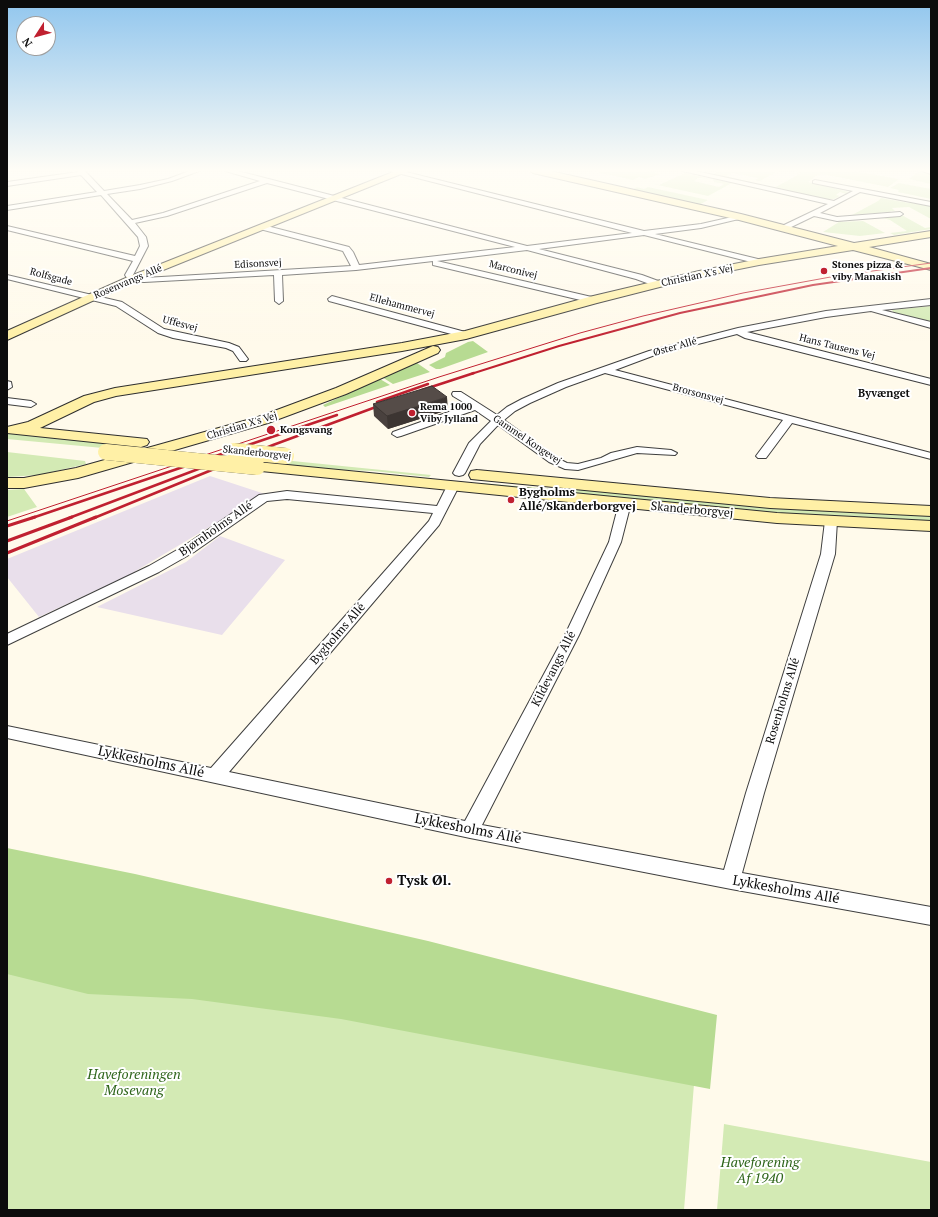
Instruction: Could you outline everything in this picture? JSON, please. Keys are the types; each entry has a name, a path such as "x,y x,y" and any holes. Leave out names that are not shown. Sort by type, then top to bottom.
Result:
{"street":[{"path":"132,279 129,272 144,246 142,237 134,227"},
{"path":"263,227 346,249 349,252 356,268"},
{"name":"Rosenvangs Allé","path":"7,336 132,279 263,227"},
{"path":"446,227 639,277 658,284"},
{"path":"619,227 760,262"},
{"name":"Edisonsvej","path":"132,279 156,280 356,268 693,227"},
{"path":"780,227 931,267"},
{"path":"7,228 136,259"},
{"name":"Christian X's Vej","path":"9,434 32,426 89,399 115,392 402,347 466,335 593,300 658,284 760,262 931,234"},
{"name":"Marconivej","path":"428,260 593,300"},
{"path":"278,272 279,301"},
{"name":"Rolfsgade","path":"9,278 90,298"},
{"name":"Uffesvej","path":"90,298 126,307 153,327 165,332 229,346 236,349 243,359"},
{"name":"Ellehammervej","path":"332,299 466,335"},
{"name":"Øster Allé","path":"456,480 475,443 497,420 511,409 526,401 562,386 652,353 738,331 826,314 931,302"},
{"path":"870,309 931,326"},
{"name":"Hans Tausens Vej","path":"738,331 748,336 931,382"},
{"name":"Christian X's Vej","path":"7,483 24,483 78,473 263,420 341,391 466,335"},
{"name":"Brorsonsvej","path":"605,370 931,456"},
{"name":"Gammel Kongevej","path":"457,394 497,420 553,460 565,466 578,467 605,460 615,455 637,450 671,453"},
{"path":"7,401 32,404"},
{"path":"397,434 476,406"},
{"path":"762,456 790,418"},
{"name":"Skanderborgvej","path":"9,434 141,442 286,456 625,503 831,522 931,526"},
{"name":"Skanderborgvej","path":"9,434 106,452 257,467 770,503 931,511"},
{"name":"Bygholms Allé","path":"215,776 435,522 456,480"},
{"name":"Bjørnholms Allé","path":"7,640 154,569 189,549 263,498 286,495 442,510"},
{"name":"Kildevangs Allé","path":"470,830 572,635 615,542 625,503"},
{"name":"Rosenholms Allé","path":"731,880 828,554 831,522"},
{"name":"Lykkesholms Allé","path":"7,732 470,830 731,880 931,916"}],"shaded area":[{"path":"210,476 265,494 129,575 39,617 7,577 7,559"},
{"path":"220,536 285,560 222,635 97,607 186,562"}],"green space":[{"path":"831,227 874,227 885,233 860,236 823,232"},
{"path":"900,227 931,227 931,229 894,235 890,233 907,231"},
{"path":"931,306 931,323 895,314 892,310"},
{"path":"473,341 488,352 440,369 436,369 429,365 445,357 446,353"},
{"path":"417,363 430,372 393,384 382,377"},
{"path":"380,379 390,385 325,407 323,405"},
{"path":"7,433 131,446 124,450 7,439"},
{"path":"7,452 85,461 86,464 39,475 7,477"},
{"path":"263,458 431,475 429,477 373,471 321,469 260,463"},
{"path":"482,483 599,491 772,507 931,515 931,522 774,513 481,485"},
{"path":"24,489 37,507 7,517 7,490"},
{"path":"7,848 135,874 428,941 717,1015 710,1089 341,1019 192,999 88,994 7,974"},
{"name":"Haveforeningen Mosevang","path":"7,930 696,1059 684,1210 7,1210"},
{"name":"Haveforening Af 1940","path":"724,1124 931,1162 931,1210 717,1210"}],"building":[{"path":"432,386 447,397 387,416 373,404"}],"tram line":[{"path":"7,521 439,377 580,333 643,316 743,293 836,276 931,263"}],"railway":[{"path":"471,374 559,346 680,313 813,285 931,268"},
{"path":"422,390 474,373"},
{"path":"377,402 428,384"},
{"path":"94,518 273,445 384,404"},
{"path":"34,517 337,415"},
{"path":"69,518 201,468"},
{"path":"7,526 34,517"},
{"path":"7,541 72,517"},
{"path":"7,553 96,517"}],"place":[{"name":"Stones pizza & viby Manakish","path":"824,271"},
{"name":"Rema 1000 Viby Jylland","path":"412,413"},
{"name":"Kongsvang","path":"271,430"},
{"name":"Bygholms Allé/Skanderborgvej","path":"511,500"},
{"name":"Tysk Øl.","path":"389,881"}],"district":[{"name":"Byvænget","path":"884,394"}]}
